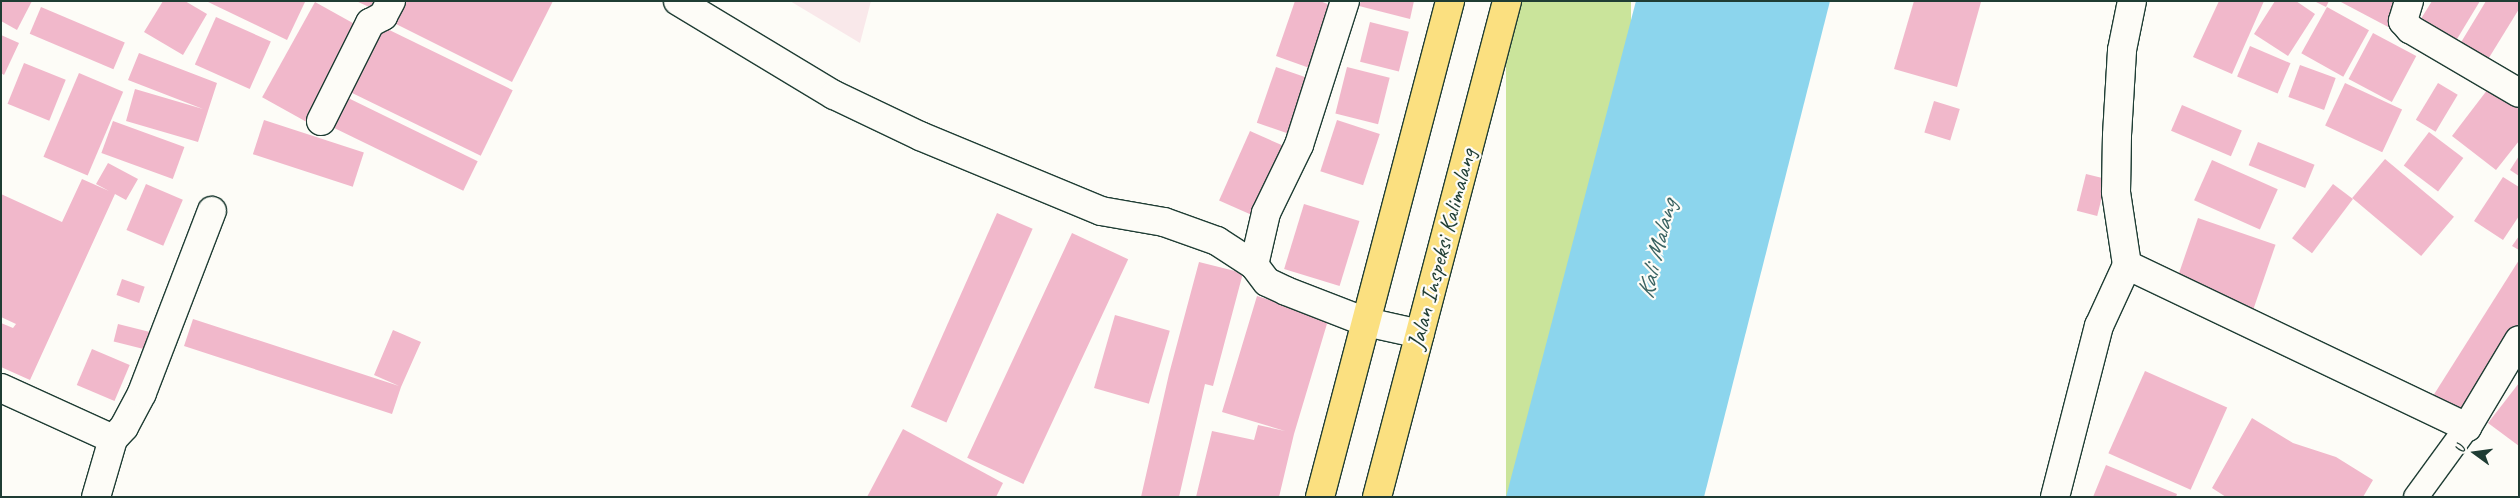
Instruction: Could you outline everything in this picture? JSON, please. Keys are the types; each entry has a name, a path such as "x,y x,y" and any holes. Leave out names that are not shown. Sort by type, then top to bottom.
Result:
{"main road":[{"path":"1320,497 1450,1"},
{"name":"Jalan Inspeksi Kalimalang","path":"1376,497 1507,1"}],"street":[{"path":"321,121 370,23 383,16 391,1"},
{"path":"678,1 834,95 920,136 1101,211 1164,222 1217,241 1254,265 1267,282 1366,322 1420,334"},
{"path":"1254,265 1266,213 1299,145 1345,1"},
{"path":"2055,497 2099,326 2127,265 2116,192 2122,50 2132,1"},
{"path":"2409,1 2403,21 2410,29 2519,93"},
{"path":"96,497 113,439 124,427 142,393 212,211"},
{"path":"2127,265 2467,427 2519,340"},
{"path":"1,388 113,439"}],"lane":[{"path":"2416,497 2416,494 2467,427"}],"shaded area":[{"path":"790,1 871,1 860,43"}],"green space":[{"path":"1506,1 1631,1 1631,497 1506,497"}],"water":[{"name":"Kali Malang","path":"1636,1 1830,1 1704,497 1506,497"}],"building":[{"path":"1,1 32,1 17,30 1,21"},
{"path":"163,1 185,1 207,14 183,55 144,32"},
{"path":"206,1 303,1 305,2 287,40"},
{"path":"356,1 385,1 380,12"},
{"path":"397,1 553,1 512,82 388,20"},
{"path":"1295,1 1320,1 1338,8 1315,70 1276,56"},
{"path":"1361,1 1414,1 1410,19 1359,6"},
{"path":"1914,1 1981,2 1957,87 1894,69"},
{"path":"2219,1 2264,1 2232,74 2193,57"},
{"path":"2275,1 2296,1 2315,14 2288,56 2254,34"},
{"path":"2314,1 2329,1 2326,7"},
{"path":"2339,1 2402,1 2392,29"},
{"path":"2432,1 2480,1 2454,44 2419,22"},
{"path":"2486,1 2519,1 2519,9 2487,61 2460,44"},
{"path":"315,2 362,28 309,124 262,97"},
{"path":"41,7 125,43 113,69 30,34"},
{"path":"2327,7 2369,30 2343,77 2301,53"},
{"path":"216,17 271,41 250,89 195,65"},
{"path":"1370,22 1409,32 1399,71 1360,62"},
{"path":"377,24 513,90 481,156 345,90"},
{"path":"2373,33 2416,56 2392,102 2349,79"},
{"path":"1,35 19,43 4,75 1,73"},
{"path":"2250,46 2291,63 2278,94 2237,76"},
{"path":"139,53 217,83 198,142 126,121 135,89 203,109 128,80"},
{"path":"24,63 66,80 49,121 8,104"},
{"path":"2300,65 2336,78 2324,110 2288,97"},
{"path":"1276,67 1313,80 1294,135 1257,123"},
{"path":"1347,67 1390,78 1378,124 1335,114"},
{"path":"79,73 123,92 88,176 43,157"},
{"path":"2345,83 2402,110 2382,152 2325,126"},
{"path":"2438,83 2458,95 2436,132 2416,120"},
{"path":"2491,85 2519,107 2519,141 2496,170 2452,136"},
{"path":"342,95 478,161 463,191 328,125"},
{"path":"1934,101 1960,109 1950,140 1924,133"},
{"path":"2182,105 2242,130 2231,156 2171,131"},
{"path":"264,120 364,152 353,187 253,154"},
{"path":"1337,120 1380,134 1363,185 1320,171"},
{"path":"113,121 184,147 173,179 101,153"},
{"path":"1250,131 1286,147 1255,216 1219,200"},
{"path":"2429,132 2463,158 2438,191 2404,166"},
{"path":"2258,142 2315,165 2305,188 2249,165"},
{"path":"2519,156 2519,176 2510,170"},
{"path":"2385,159 2454,217 2421,256 2352,198"},
{"path":"2212,160 2278,189 2260,229 2194,200"},
{"path":"108,163 138,179 126,200 115,194 30,380 1,367 1,323 13,328 16,324 1,317 1,194 62,222 82,179 109,191 96,184"},
{"path":"2086,174 2106,179 2097,216 2077,211"},
{"path":"2503,177 2519,187 2519,216 2503,240 2474,221"},
{"path":"146,184 183,200 163,246 126,230"},
{"path":"2333,184 2353,199 2312,253 2292,238"},
{"path":"1304,204 1359,221 1340,286 1284,269"},
{"path":"997,213 1033,229 946,423 911,407"},
{"path":"2198,218 2276,245 2253,311 2175,284"},
{"path":"1072,233 1128,259 1023,484 967,458"},
{"path":"2519,236 2519,250 2512,246"},
{"path":"2519,260 2519,332 2465,417 2433,396"},
{"path":"1199,262 1243,273 1213,386 1205,384 1179,497 1141,497 1169,374"},
{"path":"122,279 145,287 139,303 116,295"},
{"path":"1257,296 1329,317 1294,434 1279,497 1196,497 1212,431 1254,440 1258,425 1285,431 1222,412"},
{"path":"1115,315 1170,331 1149,404 1094,388"},
{"path":"193,319 399,386 374,375 393,330 421,342 401,387 392,414 184,346"},
{"path":"118,324 153,333 149,350 114,341"},
{"path":"92,349 130,365 115,401 77,385"},
{"path":"2145,371 2227,408 2191,490 2108,453"},
{"path":"2519,383 2519,446 2488,423"},
{"path":"2252,418 2293,443 2336,457 2373,480 2363,497 2226,497 2212,488"},
{"path":"903,429 1003,483 996,497 867,497"},
{"path":"2106,465 2177,494 2176,497 2093,497"}]}
